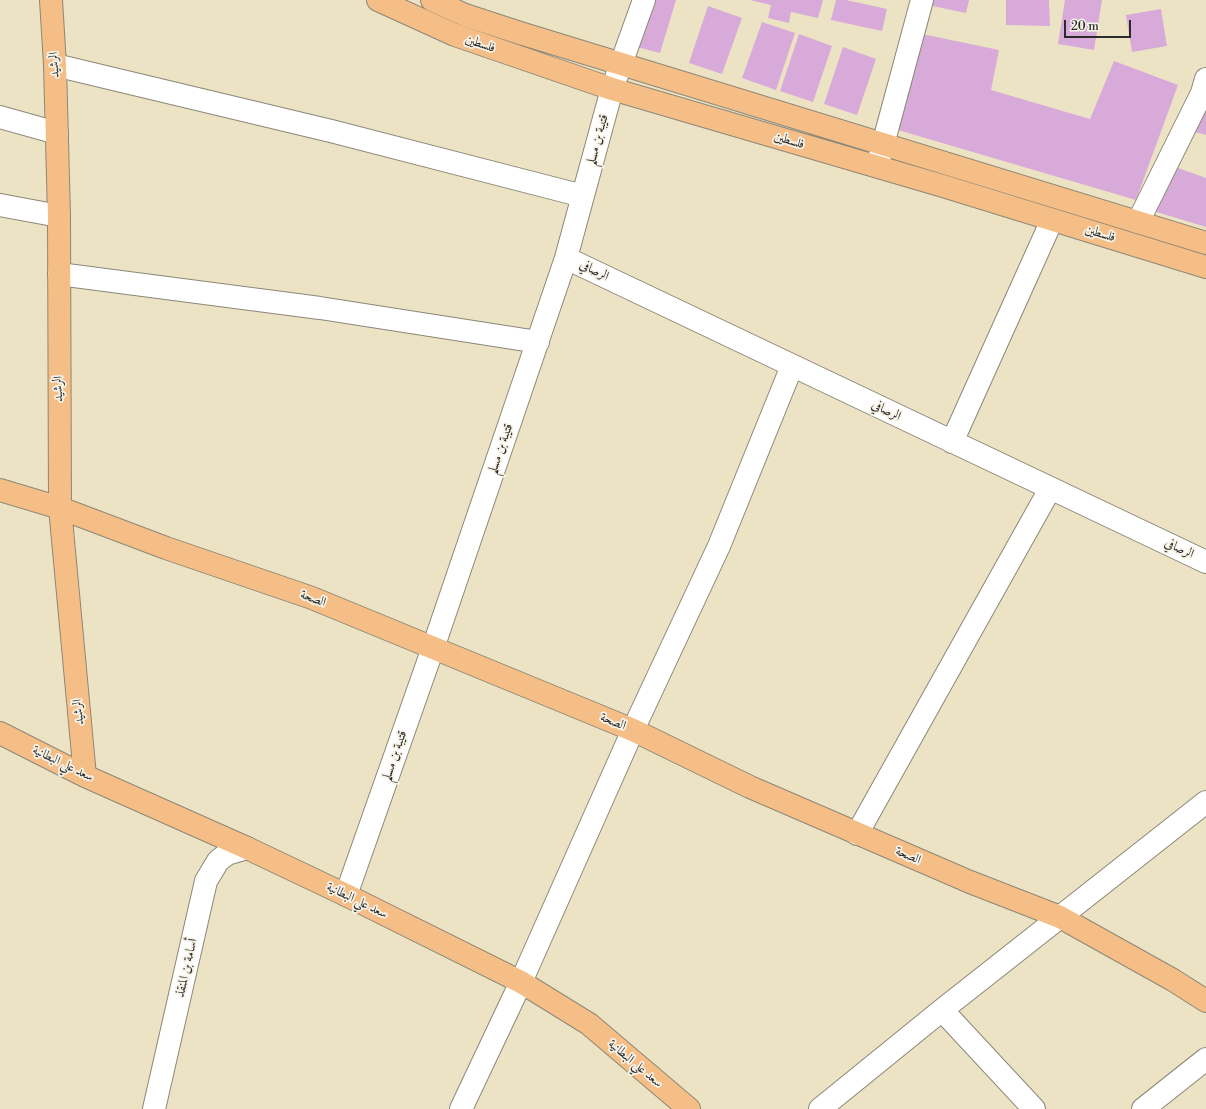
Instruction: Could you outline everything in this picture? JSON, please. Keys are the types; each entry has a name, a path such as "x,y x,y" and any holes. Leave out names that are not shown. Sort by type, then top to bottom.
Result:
{"main road":[{"name":"الرشيد","path":"51,0 55,65 60,216 60,508 85,776"},
{"name":"فلسطين","path":"378,0 455,35 612,89 877,167 1206,267"},
{"name":"فلسطين","path":"432,0 472,17 620,65 1206,243"},
{"path":"727,123 734,99"},
{"name":"الصحة","path":"0,490 60,508 166,548 312,598 633,730 750,787 857,834 970,882 1060,917 1173,980 1206,1001"},
{"name":"سعد علي البطانية","path":"0,733 85,776 247,848 346,895 521,982 589,1024 688,1109"}],"street":[{"name":"قتيبة بن مسلم","path":"346,895 433,648 566,258 612,89 644,0"},
{"path":"877,167 884,146 922,0"},
{"path":"55,65 331,131 583,196"},
{"path":"1138,222 1202,93 1206,78"},
{"path":"0,117 57,133"},
{"path":"0,205 60,216"},
{"path":"952,442 1052,220"},
{"name":"الرصافي","path":"566,258 1206,562"},
{"path":"59,274 320,308 538,342"},
{"path":"461,1109 521,982 633,730 719,546 792,366"},
{"path":"857,834 1050,489"},
{"path":"820,1109 942,1010 1206,802"},
{"name":"أسامة بن المنقذ","path":"154,1109 206,881 218,861 227,854 247,848"},
{"path":"942,1010 1034,1109"},
{"path":"1143,1109 1206,1058"}],"building":[{"path":"653,0 676,0 660,53 637,47"},
{"path":"750,0 823,0 818,18 791,12 789,23 768,18 771,5"},
{"path":"836,0 846,0 887,9 882,31 831,20"},
{"path":"929,0 969,0 966,13 928,5"},
{"path":"1006,0 1049,0 1050,26 1006,25"},
{"path":"1065,0 1102,0 1094,50 1058,44"},
{"path":"708,6 742,18 722,74 689,63"},
{"path":"1161,9 1167,46 1132,52 1126,15"},
{"path":"762,22 795,33 776,90 742,78"},
{"path":"799,34 832,46 813,102 780,91"},
{"path":"922,34 999,50 991,90 1090,119 1114,61 1178,85 1136,200 898,130"},
{"path":"843,47 876,59 857,115 824,104"},
{"path":"1206,96 1206,135 1195,132"},
{"path":"1178,168 1206,178 1206,227 1150,210"}]}
